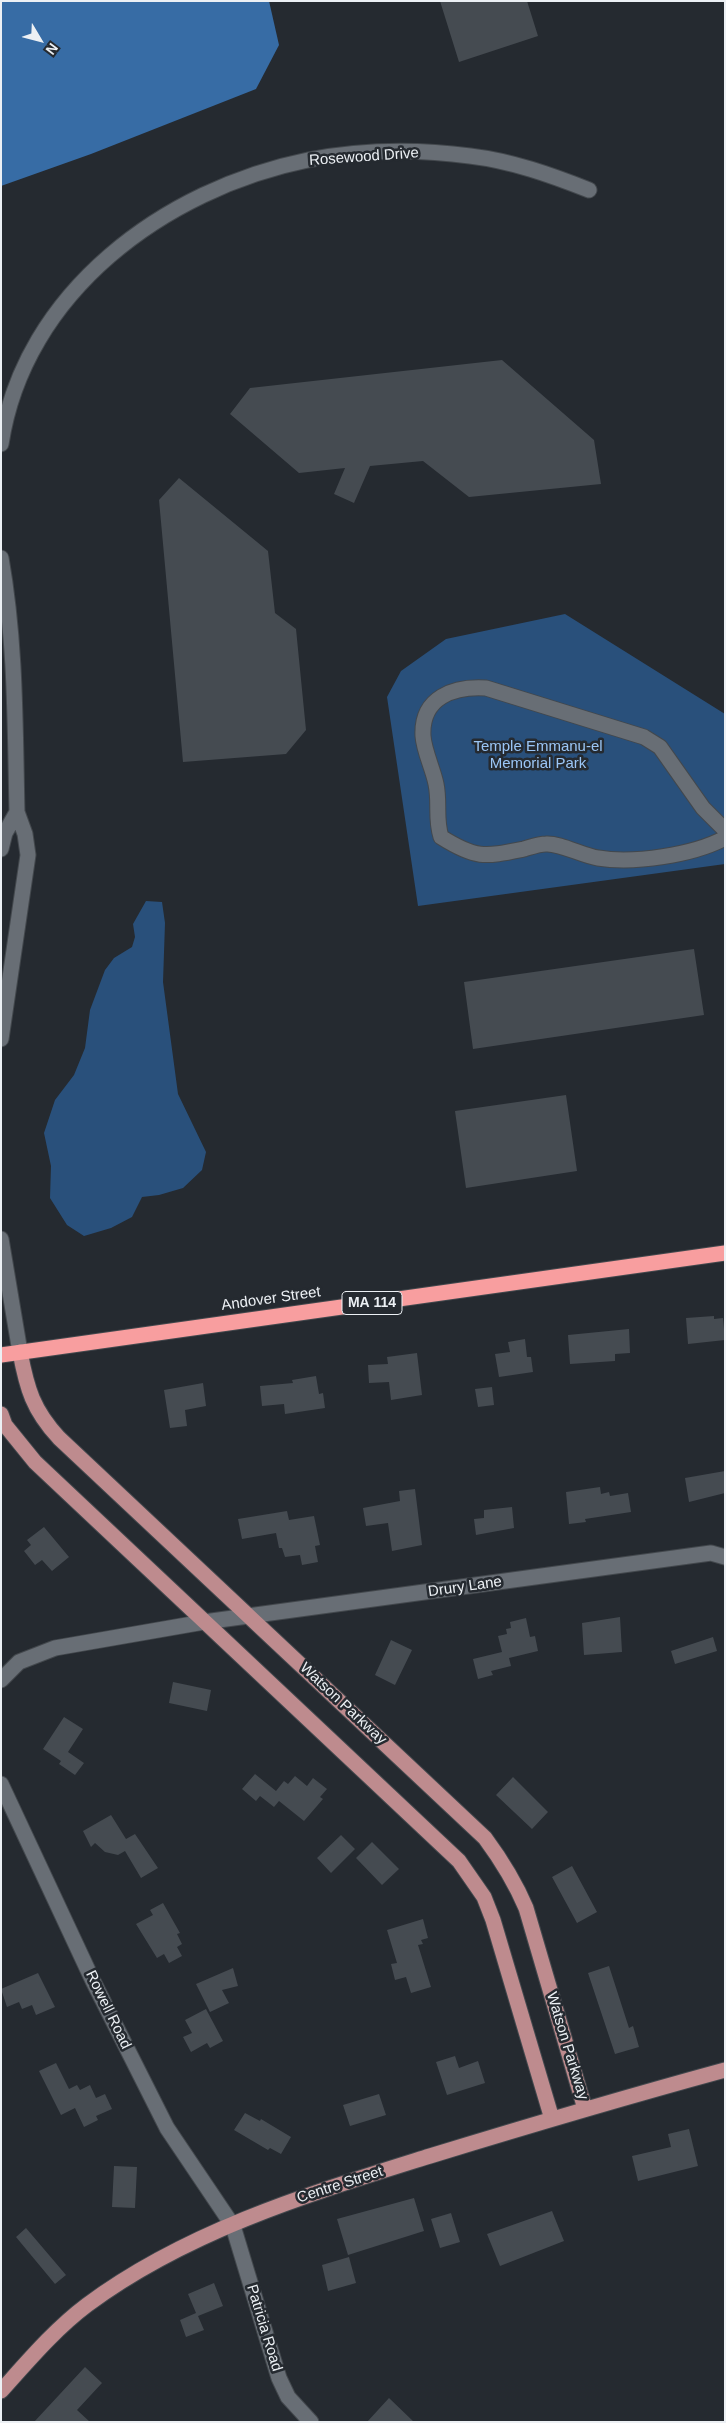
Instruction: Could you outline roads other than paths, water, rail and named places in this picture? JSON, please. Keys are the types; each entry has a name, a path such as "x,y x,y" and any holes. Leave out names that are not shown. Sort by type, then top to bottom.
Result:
{"highway":[{"name":"Andover Street","path":"1,1355 725,1253"}],"main road":[{"name":"Watson Parkway","path":"20,1352 27,1388 35,1408 47,1425 485,1838 501,1859 515,1881 526,1908 585,2109"},
{"path":"1,1414 5,1425 35,1462 460,1861 484,1896 493,1920 552,2118"},
{"name":"Centre Street","path":"1,2391 48,2340 86,2305 179,2249 272,2208 552,2118 725,2070"}],"street":[{"name":"Rosewood Drive","path":"1,444 6,414 22,374 40,337 62,304 87,276 114,251 143,229 210,192 238,181 308,160 398,152 471,156 551,175 589,190"},
{"path":"1,558 8,598 13,648 17,812 25,834 28,855 1,1040"},
{"path":"725,830 703,808 660,747 644,736 486,688 466,687 448,692 436,701 427,714 423,736 437,787 436,822 441,837 471,854 490,855 548,844 598,858 634,859 679,854 711,846 725,838"},
{"path":"1,849 5,833 17,812"},
{"path":"1,1239 20,1352"},
{"name":"Drury Lane","path":"204,1622 712,1553 725,1557"},
{"path":"1,1680 19,1662 55,1648 204,1622"},
{"name":"Rowell Road","path":"1,1784 93,1982 167,2128 233,2226"},
{"name":"Patricia Road","path":"233,2226 279,2378 288,2397 311,2422"}],"park label":[{"name":"Temple Emmanu-el Memorial Park","path":"538,756"}]}
